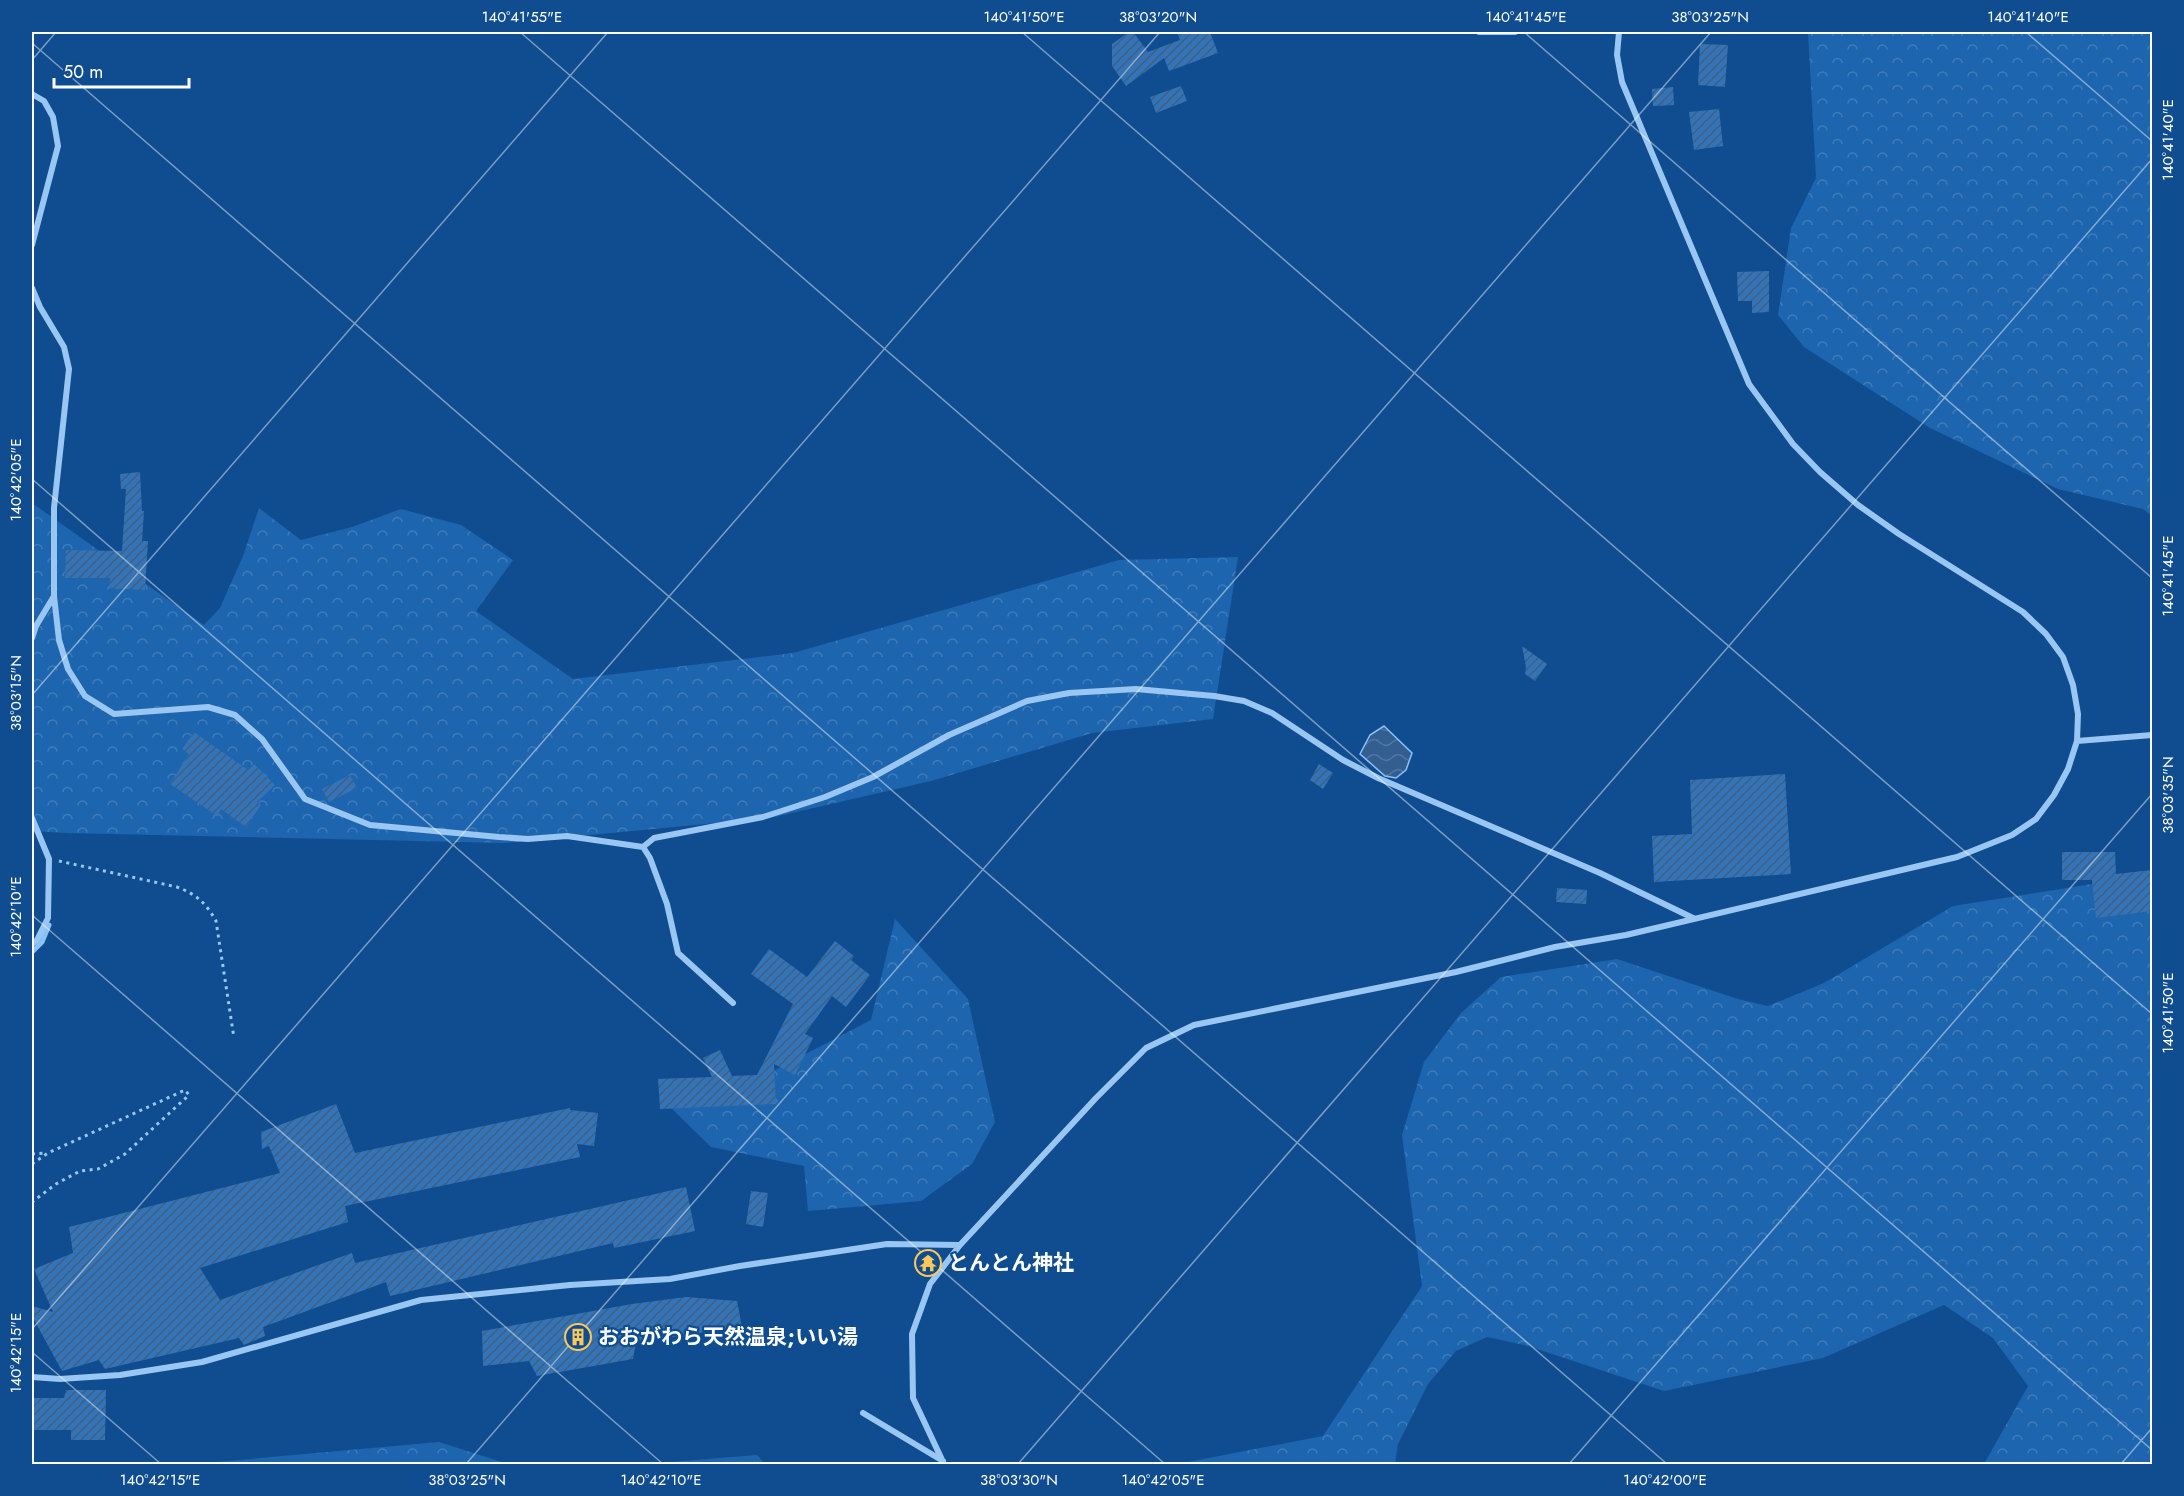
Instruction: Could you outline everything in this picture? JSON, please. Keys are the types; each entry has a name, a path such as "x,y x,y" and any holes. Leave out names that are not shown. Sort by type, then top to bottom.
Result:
{"street":[{"path":"1479,32 1515,32"},
{"path":"943,1463 913,1398 912,1334 930,1284 960,1245 1146,1048 1194,1025 1456,972 1555,947 1626,935 1957,857 2012,835 2036,819 2054,795 2068,769 2077,741 2078,714 2073,685 2063,657 2046,634 2023,612 1899,534 1858,505 1820,472 1793,444 1749,384 1622,82 1617,55 1619,32"},
{"path":"32,94 44,101 53,117 58,146 32,245"},
{"path":"32,289 64,346 69,369 54,508 54,596 59,640 68,669 85,696 114,714 208,707 235,715 262,740 305,799 370,825 528,839 567,836 643,847 654,838 763,817 825,797 873,777 949,735 1027,701 1069,693 1136,689 1244,701 1272,713 1343,760 1378,778 1600,873 1693,918"},
{"path":"32,638 36,626 54,596"},
{"path":"2077,741 2152,735"},
{"path":"32,818 49,859 48,918 37,940 32,944"},
{"path":"643,847 650,858 667,904 678,953 733,1003"},
{"path":"32,1377 60,1379 120,1375 202,1362 421,1300 570,1285 670,1279 887,1244 960,1245"},
{"path":"863,1413 943,1463"}],"path":[{"path":"49,859 177,887 192,892 208,907 216,921 234,1038"},
{"path":"32,1164 48,1153 185,1090 189,1095 124,1154 98,1169 80,1171 56,1184 32,1202"},
{"path":"32,1154 48,1153"}],"green space":[{"path":"1808,32 2152,32 2152,516 2143,509 2058,489 1930,428 1804,347 1778,315 1791,228 1816,178"},
{"path":"32,503 204,625 220,608 243,556 259,508 301,540 352,527 401,509 461,525 513,560 476,611 573,679 793,653 1119,560 1238,557 1213,719 1092,733 931,781 770,818 505,843 66,833 32,831"},
{"path":"2098,883 2152,886 2152,1464 1984,1464 2028,1386 1993,1338 1944,1305 1823,1358 1664,1391 1528,1346 1487,1337 1456,1351 1428,1384 1398,1444 1395,1464 1177,1464 1323,1436 1422,1286 1402,1135 1424,1062 1461,1013 1501,977 1617,959 1738,999 1768,1006 1824,983 1953,906"},
{"path":"895,919 968,999 995,1122 972,1164 921,1201 808,1211 804,1166 711,1147 669,1106 721,1098 871,1020"},
{"path":"439,1442 508,1464 194,1464"},
{"path":"757,1455 765,1464 645,1464"}],"water":[{"path":"1384,726 1412,753 1406,770 1396,778 1385,776 1360,754 1370,735"}],"building":[{"path":"1129,32 1133,32 1148,52 1180,40 1177,32 1210,32 1218,53 1169,71 1164,58 1126,86 1112,66 1112,44"},
{"path":"1700,44 1728,45 1725,87 1698,85"},
{"path":"1181,86 1187,101 1156,113 1150,97"},
{"path":"1673,87 1674,105 1653,106 1652,89"},
{"path":"1719,109 1723,146 1694,150 1689,112"},
{"path":"1769,271 1769,312 1752,313 1752,301 1738,301 1737,272"},
{"path":"140,472 142,511 144,511 142,541 148,541 145,590 109,588 110,578 65,578 66,550 122,551 126,489 121,489 120,474"},
{"path":"1522,646 1547,664 1535,681 1525,674"},
{"path":"194,732 248,770 254,764 275,785 257,802 261,805 246,827 221,809 217,816 170,784 189,754 182,749"},
{"path":"1319,764 1333,773 1323,789 1310,780"},
{"path":"1785,774 1791,874 1654,882 1652,836 1692,834 1690,780"},
{"path":"350,775 357,788 329,802 322,789"},
{"path":"2062,852 2115,852 2116,874 2152,870 2152,911 2096,918 2092,880 2062,880"},
{"path":"1557,888 1587,890 1586,904 1556,902"},
{"path":"835,941 854,956 851,960 870,975 846,1007 832,996 805,1034 813,1038 795,1075 774,1064 776,1104 660,1109 658,1079 712,1077 703,1058 720,1050 732,1076 757,1075 793,1004 751,974 769,949 807,977"},
{"path":"336,1104 355,1153 570,1108 570,1110 598,1113 594,1146 577,1144 580,1157 345,1206 348,1222 200,1268 220,1300 352,1253 355,1263 686,1187 695,1231 614,1248 613,1243 390,1296 386,1282 263,1327 265,1336 244,1345 239,1338 105,1369 99,1360 62,1371 32,1316 32,1306 53,1312 34,1269 73,1253 69,1227 280,1173 269,1146 262,1149 261,1132"},
{"path":"751,1191 768,1193 763,1227 746,1224"},
{"name":"おおがわら天然温泉;いい湯","path":"686,1297 737,1301 742,1327 636,1342 633,1359 537,1376 529,1361 483,1366 482,1331 632,1304"},
{"path":"66,1390 106,1390 105,1440 71,1440 71,1430 32,1430 32,1398 64,1398"}],"waterway":[{"path":"32,952 42,942 49,925"}],"place":[{"name":"とんとん神社","path":"928,1263"},
{"name":"おおがわら天然温泉;いい湯","path":"578,1337"}]}
